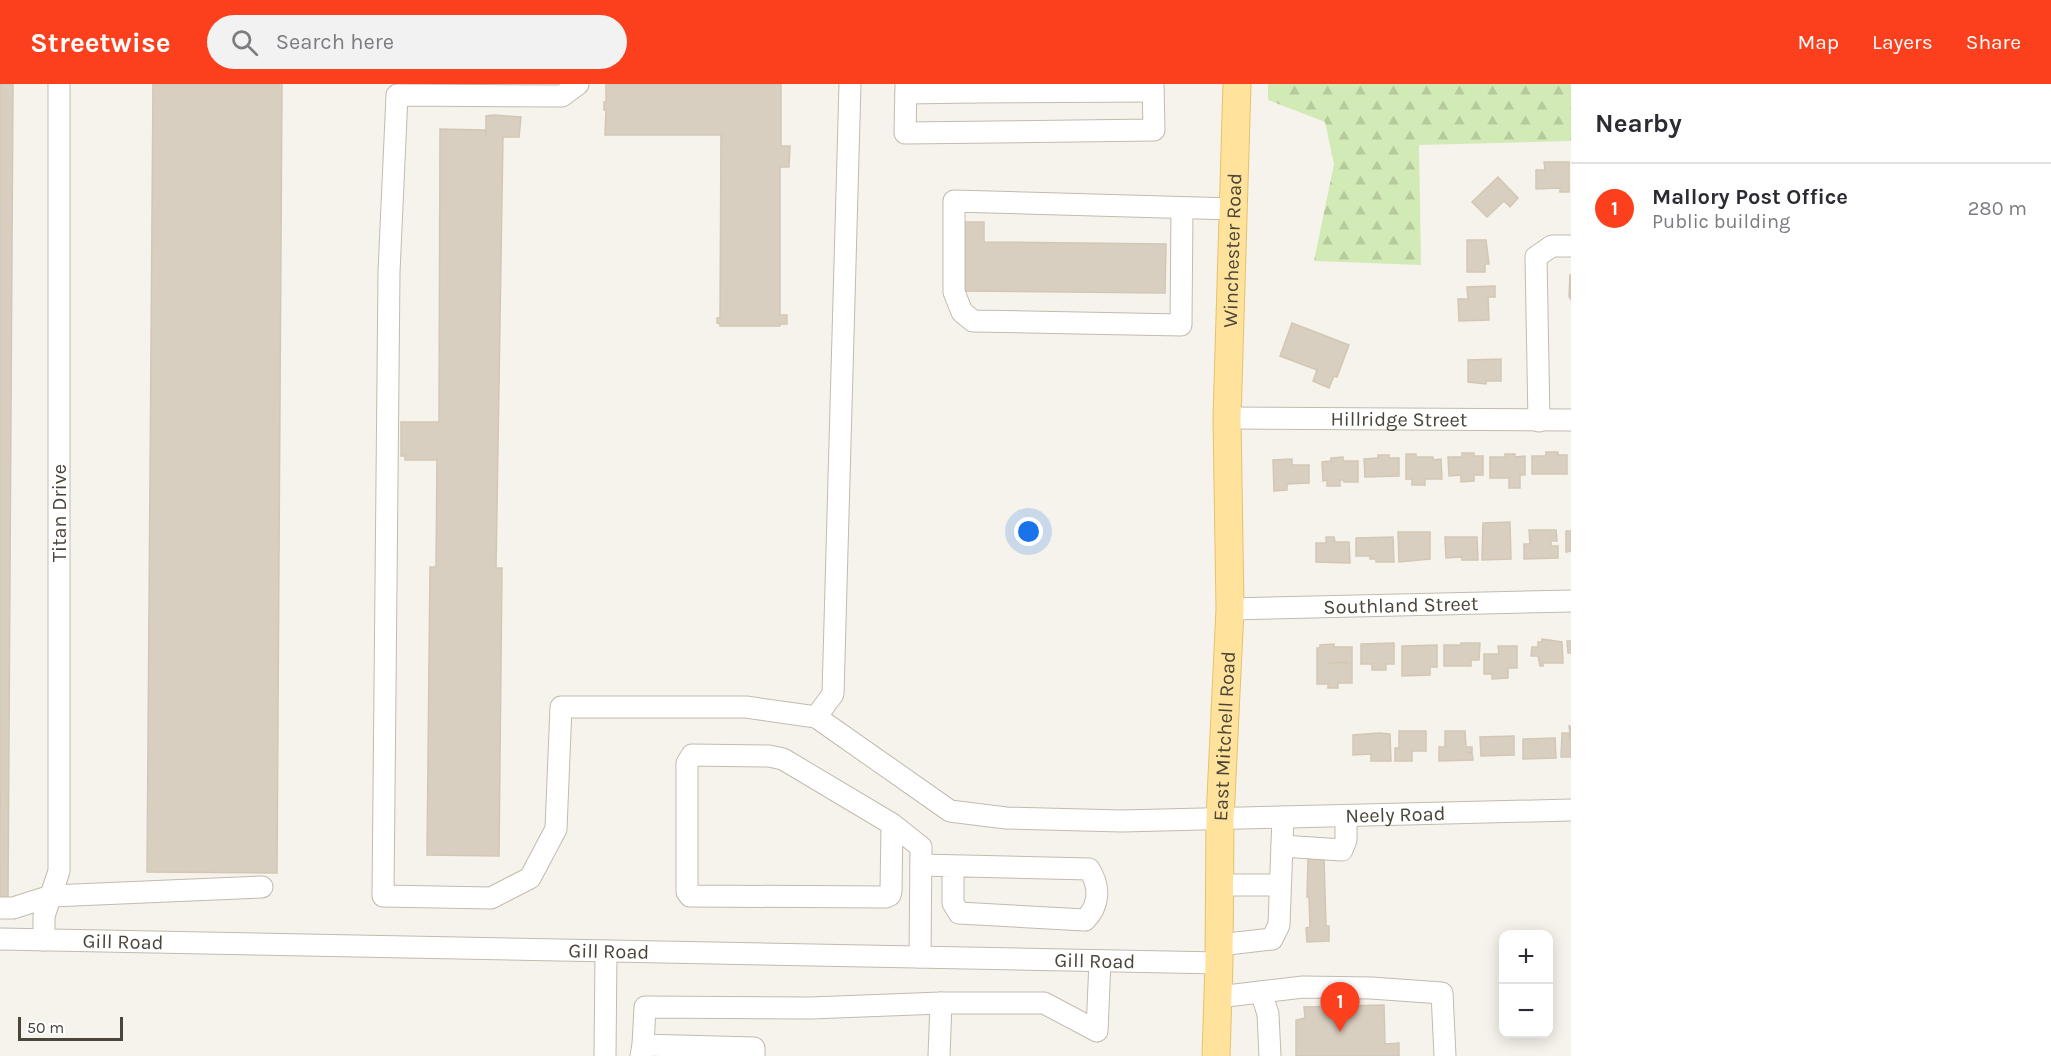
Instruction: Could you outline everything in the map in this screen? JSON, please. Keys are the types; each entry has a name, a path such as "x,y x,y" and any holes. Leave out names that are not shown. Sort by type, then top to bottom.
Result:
{"main road":[{"name":"Winchester Road","path":"1227,418 1237,84"},
{"name":"East Mitchell Road","path":"1216,1056 1220,819 1230,609 1227,418"}],"street":[{"name":"Titan Drive","path":"44,940 44,916 59,871 59,84"},
{"path":"578,84 562,96 397,95 389,272 383,897 490,898 530,878 556,829 561,706 746,707 816,717 833,694 850,84"},
{"path":"1153,88 1154,130 905,133 906,89 1153,88"},
{"path":"1182,208 1181,325 973,321 962,312 954,292 954,201 1233,209"},
{"path":"1539,421 1536,257 1552,246 1571,246"},
{"name":"Hillridge Street","path":"1227,418 1571,420"},
{"name":"Southland Street","path":"1230,609 1571,601"},
{"name":"Neely Road","path":"816,717 950,811 1006,818 1122,822 1571,810"},
{"path":"892,824 891,891 886,897 690,896 687,892 687,763 692,755 769,756 783,759 892,824 921,847 920,957"},
{"path":"1282,846 1342,850 1346,840 1346,816"},
{"path":"1219,885 1280,885 1283,817"},
{"path":"921,865 1089,869 1097,881 1095,910 1085,920 959,913 953,903 953,866"},
{"name":"Gill Road","path":"0,939 1100,961 1219,954 1272,939 1279,925 1280,885"},
{"path":"0,908 13,908 51,896 262,887"},
{"path":"605,1056 606,951"},
{"path":"754,1056 754,1048 642,1051 645,1007 811,1008 941,1003 1044,1003 1097,1031 1100,961"},
{"path":"1218,997 1304,987 1371,988 1442,993 1445,1056"},
{"path":"1261,992 1268,1014 1270,1056"},
{"path":"939,1056 941,1003"}],"green space":[{"path":"1268,84 1571,84 1571,141 1419,145 1421,265 1314,261 1334,164 1325,122 1268,100"}],"building":[{"path":"0,84 13,84 8,899 0,899"},
{"path":"153,84 282,84 277,873 147,872"},
{"path":"606,84 781,84 781,146 790,146 789,167 780,167 780,315 787,315 787,324 720,326 717,323 717,318 720,318 721,135 605,135"},
{"path":"486,116 521,117 519,137 503,137 496,568 502,568 499,856 427,855 430,567 436,567 437,460 405,460 405,456 401,456 401,422 439,422 440,129 485,130 486,137"},
{"path":"1544,162 1569,162 1569,192 1560,192 1560,188 1536,189 1536,170 1545,170"},
{"path":"1498,177 1518,198 1510,207 1504,201 1487,217 1472,202"},
{"path":"960,222 984,222 984,242 1166,244 1165,293 959,291"},
{"path":"1467,240 1486,240 1489,264 1485,264 1485,272 1467,272"},
{"path":"1571,275 1571,300 1569,296"},
{"path":"1495,286 1495,297 1488,297 1489,320 1459,321 1458,299 1468,299 1467,287"},
{"path":"1292,323 1349,345 1337,377 1334,376 1329,388 1313,381 1317,370 1280,356"},
{"path":"1501,359 1501,381 1486,381 1486,384 1468,382 1468,360"},
{"path":"1546,452 1567,455 1567,474 1532,474 1532,456 1546,456"},
{"path":"1462,453 1483,456 1483,475 1474,475 1474,481 1461,482 1461,475 1449,476 1448,457 1462,457"},
{"path":"1406,454 1416,454 1416,457 1433,457 1433,460 1441,459 1442,479 1425,479 1425,485 1412,485 1412,479 1406,479"},
{"path":"1505,454 1515,454 1515,457 1525,456 1525,475 1520,475 1520,488 1509,488 1509,478 1490,478 1490,457 1505,457"},
{"path":"1378,455 1399,458 1399,476 1365,477 1364,459 1378,458"},
{"path":"1343,457 1343,461 1358,461 1358,482 1340,480 1340,486 1327,486 1327,480 1323,481 1322,462 1331,461 1331,458"},
{"path":"1292,459 1292,465 1309,465 1309,483 1287,484 1287,490 1274,491 1273,460"},
{"path":"1510,522 1511,559 1482,560 1483,523"},
{"path":"1529,530 1556,530 1557,541 1551,541 1551,546 1558,546 1558,558 1524,559 1524,544 1530,544"},
{"path":"1566,531 1571,531 1571,551 1566,552"},
{"path":"1398,532 1430,532 1430,559 1399,562"},
{"path":"1326,537 1334,537 1335,542 1349,542 1350,563 1316,562 1316,543 1326,543"},
{"path":"1393,537 1394,562 1376,562 1376,559 1370,559 1370,556 1356,556 1356,538"},
{"path":"1445,537 1477,537 1478,560 1462,560 1462,557 1446,558"},
{"path":"1542,639 1562,642 1563,663 1543,663 1543,666 1540,666 1538,656 1531,656 1532,647 1538,647 1538,642 1542,642"},
{"path":"1567,641 1571,641 1571,653 1568,653"},
{"path":"1394,643 1394,664 1386,664 1386,670 1372,670 1372,664 1361,664 1361,644"},
{"path":"1461,643 1480,643 1479,660 1471,660 1471,666 1444,666 1444,645 1461,645"},
{"path":"1334,644 1334,647 1352,647 1352,662 1328,663 1352,663 1352,683 1338,683 1338,688 1328,688 1328,684 1317,684 1317,648 1320,648 1320,645"},
{"path":"1437,645 1437,667 1430,667 1430,675 1402,676 1402,646"},
{"path":"1498,646 1517,646 1517,668 1508,668 1508,678 1492,679 1492,674 1484,674 1484,654 1499,654"},
{"path":"1399,731 1426,731 1426,751 1412,751 1412,761 1395,761 1395,748 1399,748"},
{"path":"1445,731 1465,731 1466,747 1472,747 1472,752 1468,753 1472,753 1473,760 1439,761 1439,747 1445,747"},
{"path":"1562,733 1569,733 1569,740 1571,740 1571,757 1561,757"},
{"path":"1390,734 1391,761 1371,761 1371,754 1353,755 1353,735"},
{"path":"1514,736 1514,755 1481,756 1480,737"},
{"path":"1555,738 1556,758 1523,759 1523,739"},
{"path":"1324,857 1326,926 1329,926 1329,941 1307,942 1306,928 1310,927 1309,897 1307,897 1308,858"},
{"path":"1384,1005 1385,1044 1399,1043 1399,1056 1296,1056 1296,1020 1305,1018 1304,1007"}],"place":[{"name":"Mallory Post Office","path":"1340,1032"}]}
